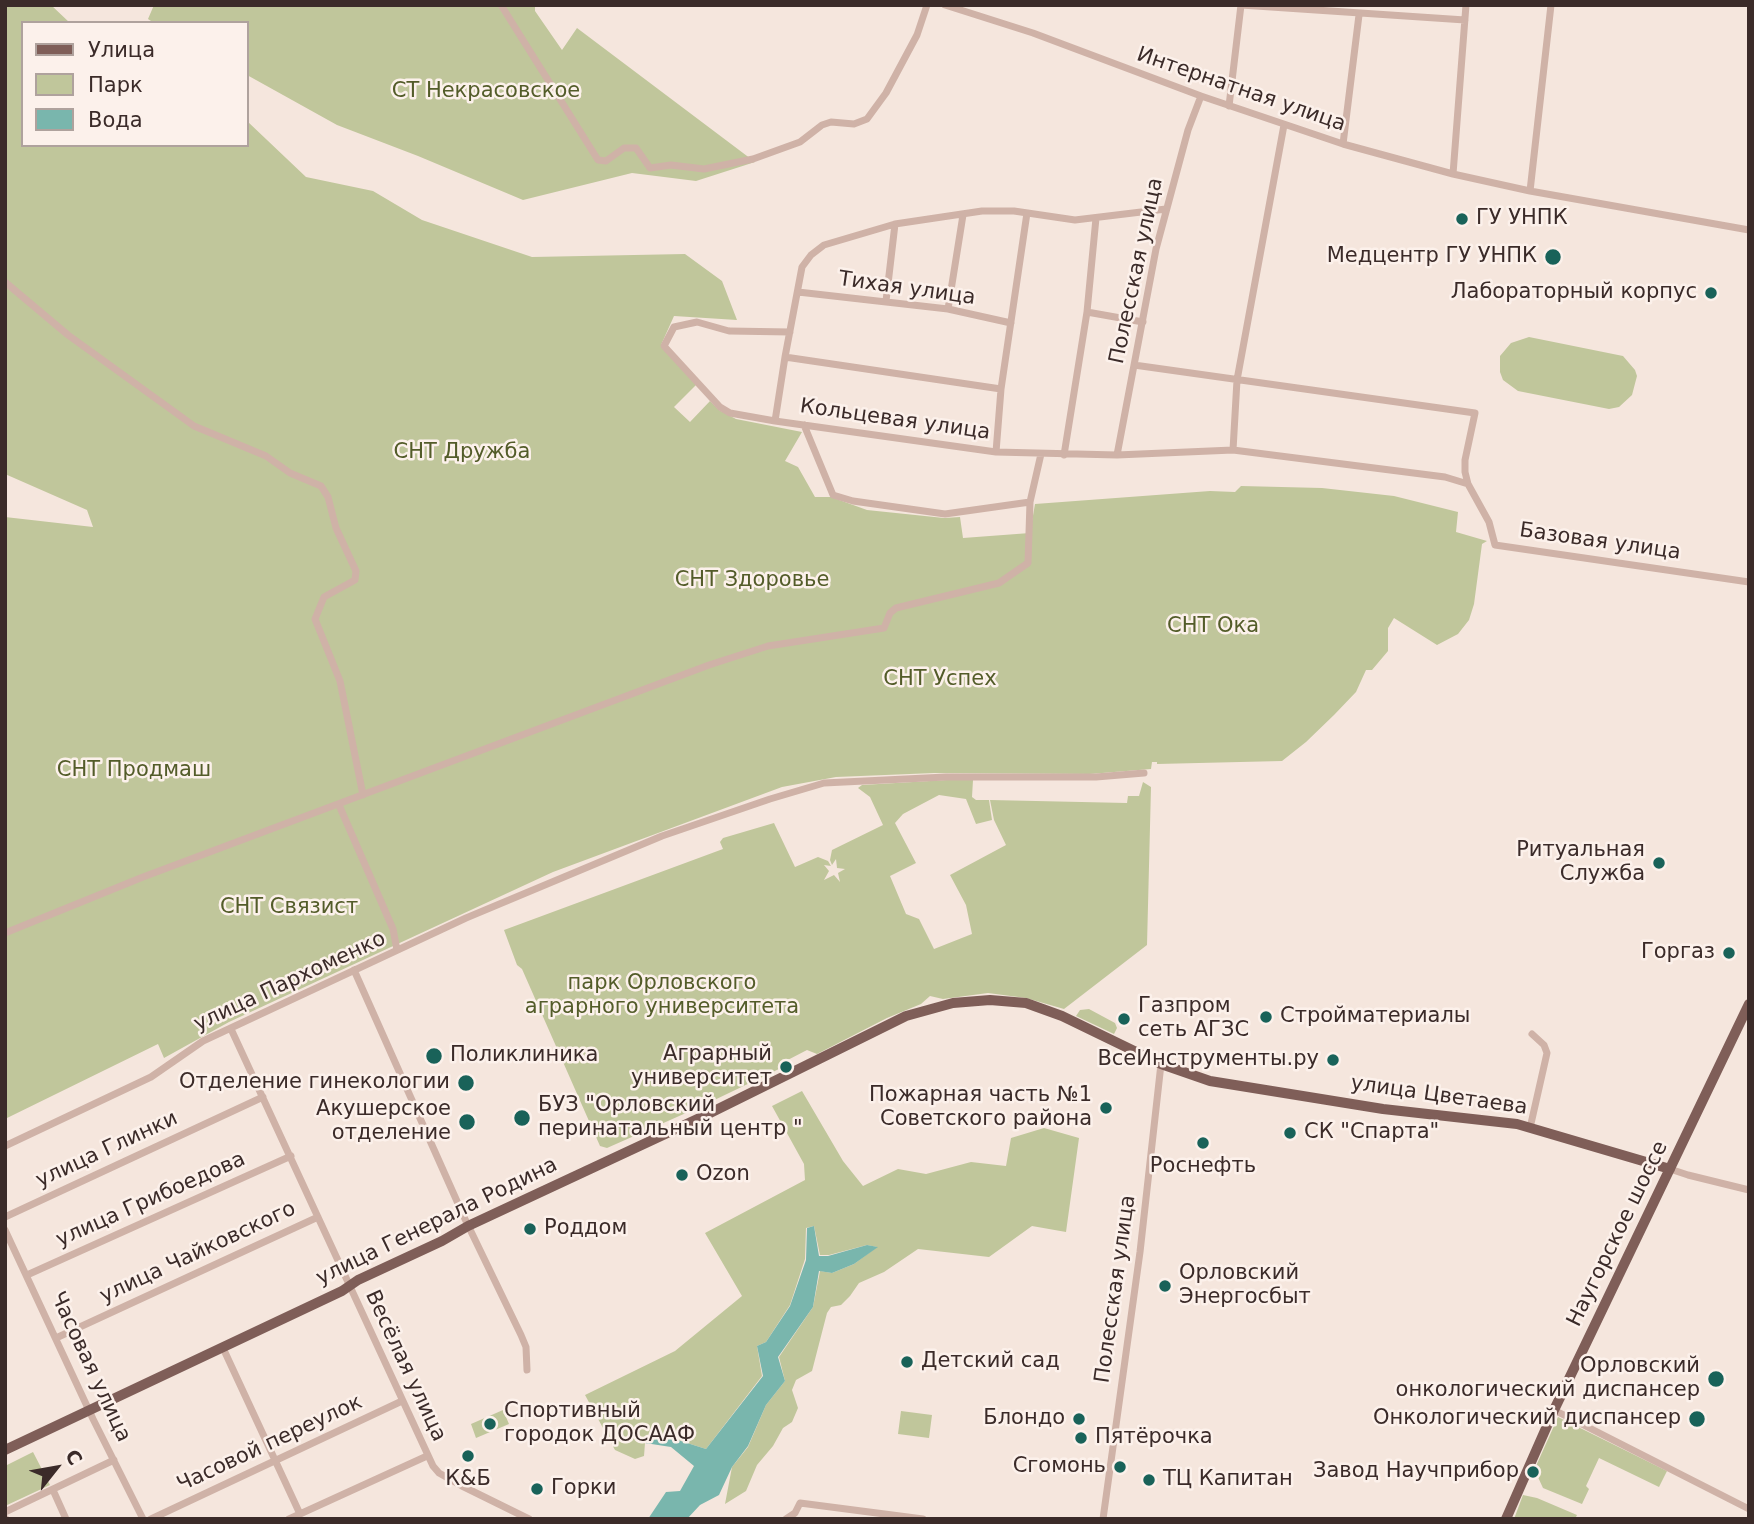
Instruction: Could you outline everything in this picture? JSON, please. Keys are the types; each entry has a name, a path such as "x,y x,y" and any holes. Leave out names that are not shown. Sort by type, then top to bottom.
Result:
{"main road":[{"name":"улица Генерала Родина","path":"5,1450 223,1348 468,1226 710,1113 894,1022 934,1006 990,1000 1026,1003 1062,1016 1161,1064"},
{"name":"Наугорское шоссе","path":"1506,1519 1554,1410 1749,1004"},
{"name":"улица Цветаева","path":"1161,1064 1226,1084 1383,1109 1530,1128 1670,1169"}],"street":[{"path":"501,5 598,160 606,161 624,148 636,148 650,169 671,164 704,169 753,159 800,142 822,125 831,122 853,124 867,119 886,93 917,35 927,5"},
{"name":"Интернатная улица","path":"945,5 1033,33 1201,96 1343,144 1453,174 1530,191 1749,230"},
{"path":"1229,106 1241,5 1465,20"},
{"path":"1453,174 1466,5"},
{"path":"1530,191 1551,5"},
{"path":"1343,144 1359,15"},
{"name":"Полесская улица","path":"1117,455 1156,249 1188,130 1201,96"},
{"path":"1233,450 1237,380 1284,125"},
{"name":"Кольцевая улица","path":"1166,209 1075,220 995,210 895,224 818,249 802,267 775,421 996,452 1117,455 1233,450 1445,477 1468,484"},
{"path":"996,452 1002,389 1027,213"},
{"path":"948,309 963,215"},
{"path":"1064,455 1087,312 1096,218"},
{"path":"886,301 895,224"},
{"path":"5,282 68,335 194,426 266,456 290,473 321,486 328,497 336,528 356,571 355,580 324,597 315,619 340,681 363,795"},
{"name":"Тихая улица","path":"797,292 948,309 1011,323"},
{"path":"1087,312 1143,322"},
{"path":"775,421 730,413 720,407 664,346 674,327 697,322 729,331 789,332"},
{"path":"785,357 1002,389"},
{"path":"1134,365 1475,413 1465,460 1468,484"},
{"path":"804,425 833,495 853,501 945,514 1030,502"},
{"path":"5,933 143,877 709,665 768,646 884,628 890,613 896,608 999,583 1028,563 1030,502 1041,454"},
{"name":"Базовая улица","path":"1468,484 1489,522 1495,545 1749,582"},
{"name":"улица Пархоменко","path":"5,1146 151,1077 203,1041 397,950 558,878 662,836 770,799 824,783 946,776 1096,777 1144,773"},
{"path":"338,805 393,929 397,950"},
{"path":"354,970 468,1226 521,1335 526,1347 526,1367"},
{"name":"Весёлая улица","path":"231,1029 428,1456 439,1473 529,1519"},
{"path":"1530,1128 1547,1051 1532,1034"},
{"name":"Полесская улица","path":"1103,1519 1140,1252 1161,1064"},
{"name":"улица Глинки","path":"5,1217 263,1097"},
{"name":"улица Грибоедова","path":"27,1275 290,1156"},
{"name":"улица Цветаева","path":"1670,1169 1749,1189"},
{"name":"улица Чайковского","path":"55,1338 318,1217"},
{"name":"Часовая улица","path":"5,1230 143,1519"},
{"path":"223,1348 300,1514"},
{"name":"Часовой переулок","path":"151,1519 402,1401"},
{"path":"1554,1410 1749,1509"},
{"path":"289,1519 428,1456"},
{"path":"5,1512 114,1460"},
{"path":"53,1490 66,1519"},
{"path":"786,1519 795,1513 800,1503 923,1519"}],"green space":[{"path":"5,5 51,5 68,21 21,21 21,147 248,147 248,122 306,177 373,191 422,220 532,257 685,254 722,281 737,320 674,316 661,345 696,385 674,407 690,422 710,401 719,410 736,419 802,432 785,461 798,467 815,497 831,497 867,510 944,518 960,517 963,538 1030,533 1035,504 1210,491 1235,492 1241,486 1322,488 1394,496 1458,512 1456,532 1487,541 1482,544 1474,604 1469,620 1458,634 1437,645 1394,618 1388,628 1388,651 1372,670 1366,670 1356,692 1306,742 1282,761 1152,762 1151,769 1090,774 934,773 836,777 782,787 553,872 229,1022 164,1058 158,1044 5,1119 5,517 93,527 87,510 5,474"},
{"name":"СТ Некрасовское","path":"154,5 535,5 535,11 562,50 577,28 755,162 696,181 632,173 523,200 337,125 248,76 248,21 148,19"},
{"path":"1529,337 1623,356 1637,376 1632,395 1619,407 1609,409 1518,391 1503,380 1500,356 1511,343"},
{"name":"парк Орловского аграрного университета","path":"973,780 972,797 976,800 989,800 992,820 976,824 966,799 939,795 903,814 895,823 916,863 890,876 906,914 919,919 934,949 972,934 966,905 950,875 1006,845 994,820 990,800 1127,803 1128,796 1139,796 1143,782 1151,787 1147,945 1064,1009 1026,998 988,993 943,999 930,996 921,1004 887,1018 817,1054 807,1050 780,1064 781,1068 704,1105 607,1148 600,1146 522,969 517,965 504,930 723,849 720,842 723,838 774,823 795,867 818,857 828,861 831,866 824,865 829,871 824,880 834,875 840,882 838,873 845,869 837,868 836,859 832,865 832,850 883,825 870,797 858,788 862,785"},
{"path":"1089,1009 1115,1023 1117,1028 1114,1034 1076,1016 1080,1010"},
{"path":"802,1091 843,1161 863,1186 898,1169 926,1174 971,1162 1006,1166 1011,1138 1044,1128 1079,1138 1066,1232 1032,1226 989,1257 918,1249 884,1272 859,1283 841,1305 831,1307 827,1313 812,1371 796,1380 792,1390 798,1408 792,1422 783,1428 773,1446 757,1465 746,1491 725,1504 732,1467 748,1447 766,1405 785,1381 779,1357 813,1307 820,1271 832,1273 854,1264 877,1247 867,1245 820,1255 814,1226 806,1228 805,1259 790,1305 766,1342 757,1346 762,1376 706,1449 665,1436 645,1443 644,1456 635,1459 615,1450 585,1395 675,1351 742,1296 705,1233 805,1180 804,1164 772,1106"},
{"name":"Спортивный городок ДОСААФ","path":"503,1410 509,1424 476,1438 471,1424"},
{"path":"901,1411 932,1415 929,1438 898,1434"},
{"path":"1558,1417 1667,1471 1659,1487 1599,1458 1586,1486 1589,1489 1582,1504 1543,1488 1537,1475 1540,1468 1536,1466"},
{"path":"33,1452 50,1485 5,1506 5,1466"},
{"path":"1523,1495 1577,1515 1575,1519 1514,1519"}],"water":[{"path":"814,1226 819,1256 867,1245 878,1247 854,1264 832,1273 819,1271 813,1307 778,1357 785,1381 766,1405 748,1446 732,1467 719,1495 700,1505 687,1519 648,1519 666,1492 680,1491 694,1466 671,1447 645,1443 665,1436 706,1449 763,1376 757,1346 766,1342 790,1306 806,1260 807,1228"}],"place":[{"name":"ГУ УНПК","path":"1462,219"},
{"name":"Медцентр ГУ УНПК","path":"1553,257"},
{"name":"Лабораторный корпус","path":"1711,293"},
{"name":"Ритуальная Служба","path":"1659,863"},
{"name":"Горгаз","path":"1729,953"},
{"name":"Стройматериалы","path":"1266,1017"},
{"name":"Газпром сеть АГЗС","path":"1124,1019"},
{"name":"Поликлиника","path":"434,1056"},
{"name":"ВсеИнструменты.ру","path":"1333,1060"},
{"name":"Аграрный университет","path":"786,1067"},
{"name":"Отделение гинекологии","path":"466,1083"},
{"name":"Пожарная часть №1 Советского района","path":"1106,1108"},
{"name":"БУЗ \"Орловский перинатальный центр \"","path":"522,1118"},
{"name":"Акушерское отделение","path":"467,1122"},
{"name":"СК \"Спарта\"","path":"1290,1133"},
{"name":"Роснефть","path":"1203,1143"},
{"name":"Ozon","path":"682,1175"},
{"name":"Роддом","path":"530,1229"},
{"name":"Орловский Энергосбыт","path":"1165,1286"},
{"name":"Детский сад","path":"907,1362"},
{"name":"Орловский онкологический диспансер","path":"1716,1379"},
{"name":"Блондо","path":"1079,1419"},
{"name":"Онкологический диспансер","path":"1697,1419"},
{"name":"Спортивный городок ДОСААФ","path":"490,1424"},
{"name":"Пятёрочка","path":"1081,1438"},
{"name":"К&Б","path":"468,1456"},
{"name":"Сгомонь","path":"1120,1467"},
{"name":"Завод Научприбор","path":"1533,1472"},
{"name":"ТЦ Капитан","path":"1149,1480"},
{"name":"Горки","path":"537,1489"}],"park label":[{"name":"СНТ Дружба","path":"462,453"},
{"name":"СНТ Здоровье","path":"752,581"},
{"name":"СНТ Ока","path":"1213,627"},
{"name":"СНТ Успех","path":"940,680"},
{"name":"СНТ Продмаш","path":"134,771"},
{"name":"СНТ Связист","path":"289,908"}]}
